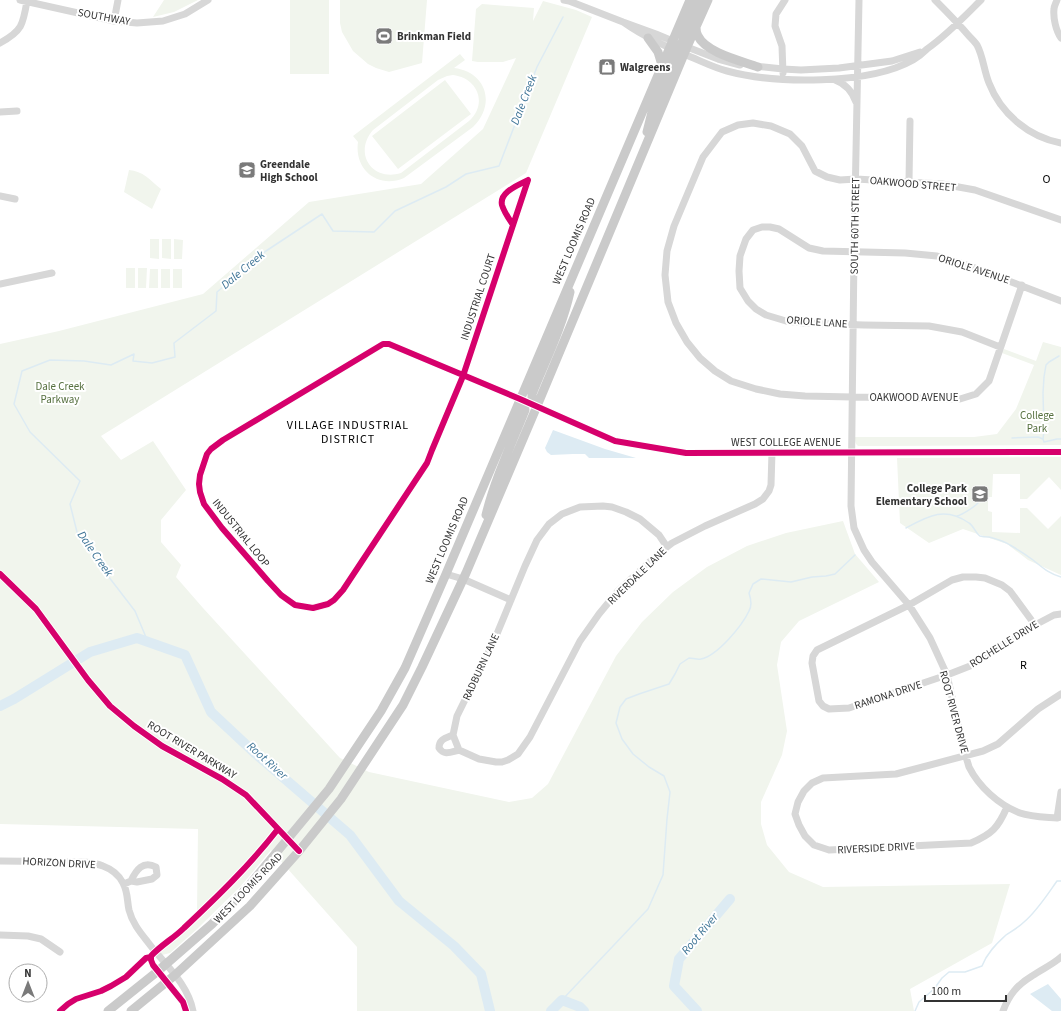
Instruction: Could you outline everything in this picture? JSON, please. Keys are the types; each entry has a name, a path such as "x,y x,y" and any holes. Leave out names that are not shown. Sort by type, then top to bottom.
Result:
{"main road":[{"name":"WEST LOOMIS ROAD","path":"132,1011 175,975 250,906 300,851 344,794 403,705 463,579 642,157 679,48 690,0"},
{"path":"679,48 699,0"},
{"name":"WEST LOOMIS ROAD","path":"108,1011 212,924 247,888 330,786 385,705 405,668 446,574 662,65 679,48 696,27 708,0"},
{"path":"696,27 698,37 711,49 730,58 758,67"},
{"path":"648,38 658,52 662,65"},
{"path":"537,406 532,399 532,394 558,332 567,304 574,273"},
{"path":"478,544 492,493 525,410 524,404 520,399"}],"street":[{"path":"114,21 118,0"},
{"name":"SOUTHWAY","path":"24,1 114,21 137,23 163,21 185,14 208,0"},
{"path":"564,0 656,34 679,48 728,71 744,75 805,80 858,77 900,66 913,60 943,38 981,0"},
{"path":"783,79 782,46 775,26 776,14 785,0"},
{"name":"SOUTH 60TH STREET","path":"851,452 858,0"},
{"path":"935,0 977,45 989,83 998,101 1015,121 1032,133 1061,143"},
{"path":"1057,0 1054,9 1055,21 1058,34 1061,38"},
{"path":"0,43 18,30 24,21 24,1"},
{"path":"623,22 648,38 747,66 783,69 819,69 858,66 892,61 926,50"},
{"path":"833,79 841,82 849,89 857,107"},
{"path":"0,112 17,111"},
{"path":"909,181 910,121"},
{"name":"OAKWOOD STREET","path":"852,397 780,394 756,389 731,381 715,371 700,358 687,342 676,323 668,302 665,276 667,252 674,226 703,156 722,132 738,125 753,123 771,126 790,134 802,146 816,171 827,177 840,180 856,179 909,181 942,184 975,190 1061,220"},
{"name":"INDUSTRIAL COURT","path":"462,376 528,180 511,189 503,198 502,206 513,224"},
{"path":"0,196 15,199"},
{"name":"ORIOLE LANE","path":"854,252 822,251 809,248 779,229 762,227 753,230 746,239 740,256 740,288 748,301 756,309 766,315 786,321 804,323 929,326 962,332 1000,347"},
{"name":"ORIOLE AVENUE","path":"854,252 905,253 937,256 967,265 1061,300"},
{"path":"0,284 52,272"},
{"name":"OAKWOOD AVENUE","path":"852,397 960,399 976,394 989,381 1022,285"},
{"name":"INDUSTRIAL LOOP","path":"462,376 426,463 343,590 328,604 313,608 295,605 281,596 222,528 204,504 200,492 200,475 207,454 211,449 265,414 384,344 389,344 462,376 520,399"},
{"name":"WEST COLLEGE AVENUE","path":"520,399 615,441 686,453 1061,452"},
{"name":"RIVERDALE LANE","path":"459,750 479,759 496,762 508,760 518,754 530,737 586,632 618,591 667,547 705,526 763,499 769,491 771,485 772,452"},
{"name":"ROOT RIVER DRIVE","path":"851,452 851,506 854,528 864,550 872,562 909,605 930,638 947,675 969,768 990,795 1007,807 1021,813 1059,818"},
{"name":"RADBURN LANE","path":"453,735 457,716 494,641 537,540 549,524 562,514 580,507 603,506 626,512 640,519 659,535 667,547"},
{"name":"ROOT RIVER PARKWAY","path":"0,574 36,609 88,680 110,706 134,726 162,746 222,779 246,795 300,851"},
{"path":"446,574 463,579 511,600"},
{"path":"909,605 952,580 964,577 985,578 1002,585 1010,591 1035,625"},
{"name":"RAMONA DRIVE","path":"909,605 817,650 812,656 812,663 819,700 822,706 829,709 849,708 947,675"},
{"name":"ROCHELLE DRIVE","path":"947,675 970,666 1035,625 1054,615 1061,614"},
{"path":"965,755 983,751 998,744 1038,710 1061,694"},
{"path":"453,735 459,750 443,753 439,748 440,742 442,739 453,735"},
{"name":"RIVERSIDE DRIVE","path":"965,755 896,774 823,778 812,783 804,791 798,802 795,814 799,826 805,836 814,845 829,850 971,843 993,831 1002,819 1007,807"},
{"path":"1059,818 1061,792"},
{"name":"HORIZON DRIVE","path":"0,861 88,863 102,865 114,872 127,883 129,908 132,920 138,930 175,975 186,991 193,1011"},
{"path":"0,935 28,936 40,939 60,952"},
{"path":"1003,1011 1007,1000 1018,986 1032,975 1056,962 1061,957"}],"green space":[{"path":"164,0 198,0 174,12 153,17"},
{"path":"290,0 329,0 329,74 290,74"},
{"name":"Brinkman Field","path":"340,0 427,0 422,63 389,72 368,64 353,51 342,32 340,23"},
{"name":"Dale Creek Parkway","path":"543,1 576,10 592,17 526,173 101,436 121,460 153,441 186,490 161,520 161,542 181,565 176,577 340,758 369,772 509,802 532,798 548,784 616,656 642,622 673,592 707,567 747,546 786,533 843,521 855,554 879,582 799,621 781,642 777,665 787,731 782,755 761,802 761,824 767,845 789,872 823,887 1010,884 992,943 910,989 914,1011 357,1011 357,947 271,850 240,887 196,930 170,953 162,955 155,948 197,912 198,829 0,824 0,344 59,331 203,294 309,202 421,184 483,129 516,58 503,62 472,61 476,9 482,4 534,8 533,21"},
{"path":"460,54 465,60 454,68 465,71 474,76 481,83 486,100 480,118 473,127 404,178 394,181 385,181 370,175 364,169 360,161 358,142 353,136","holes":["453,75 462,77 469,81 478,93 478,107 475,114 469,121 401,173 391,175 382,173 374,169 369,164 365,156 365,148 367,139 373,130 438,80"]},
{"path":"445,80 471,114 398,169 372,136"},
{"path":"129,170 142,174 161,189 152,209 124,192"},
{"path":"150,239 159,239 159,259 150,258"},
{"path":"162,239 171,239 171,259 162,258"},
{"path":"174,239 183,240 182,259 174,259"},
{"path":"126,268 135,268 135,288 126,288"},
{"path":"138,268 147,268 146,288 138,288"},
{"path":"150,269 158,269 158,288 149,288"},
{"path":"161,269 170,269 170,288 161,288"},
{"path":"173,269 182,269 182,288 173,288"},
{"name":"College Park","path":"1043,342 1061,347 1061,445 858,446 856,444 855,437 974,437 997,434 1016,409 1034,365 1002,353 1004,349 1036,361"},
{"name":"College Park Elementary School","path":"1061,457 1061,490 1049,477 1027,499 1020,499 1020,474 993,474 992,497 988,497 988,511 992,512 992,532 1020,533 1020,508 1027,508 1048,529 1061,516 1061,575 1028,560 1007,544 963,529 929,543 900,523 897,458"}],"shaded area":[{"path":"553,430 605,449 636,458 589,458 585,454 551,455 545,448"},
{"path":"1048,984 1061,999 1061,1011 1052,1011 1030,994"}],"waterway":[{"name":"Dale Creek","path":"148,642 135,611 77,532 70,504 80,481 30,432 14,404 22,371 50,360 84,361 111,365 134,354 133,361 152,363 175,357 174,343 216,311 217,292 266,251 322,214 333,231 374,232 395,211 446,187 466,174 499,166 537,67 563,17"},
{"path":"1043,439 1043,393 1046,365 1059,356"},
{"path":"1012,438 1038,437 1043,439 1044,442 1061,439"},
{"path":"957,516 968,511 978,503"},
{"path":"906,528 929,517 944,514 952,515 969,523 980,536 1000,540 1008,544 1049,572 1061,577"},
{"path":"562,1000 648,909 663,875 670,792 664,776 649,767 633,754 622,739 616,723 620,707 626,699 669,684 680,664 689,658 701,659 707,657 728,640 746,617 751,607 749,593 753,584 761,579 791,582 835,574 855,555"},
{"name":"Root River","path":"0,706 14,699 90,652 137,638 185,655 211,712 256,754 350,835 399,901 454,946 481,974 490,1011"},
{"path":"915,1011 919,1002 934,989 942,978 949,972 965,972 982,966 986,957 995,945 1029,918 1042,903 1057,881 1061,881"},
{"name":"Root River","path":"697,1011 674,986 679,959 730,899"},
{"name":"Root River","path":"551,1011 562,1000 580,1007 584,1011"}],"cycle path":[{"path":"513,225 504,210 502,200 510,190 528,180 463,376 427,463 343,590 334,600 328,604 313,608 295,605 281,595 268,581 222,528 204,504 199,484 200,475 207,454 223,440 383,344 389,344 520,399 615,441 686,453 1061,452"},
{"path":"0,574 36,609 88,680 110,706 134,726 162,746 222,779 246,795 299,851"},
{"path":"186,1011 183,1002 153,965 151,956 180,932 221,893 245,868 278,829"},
{"path":"60,1011 76,999 101,991 111,986 126,977 146,958 151,957"}],"place":[{"name":"Brinkman Field","path":"384,36"},
{"name":"Walgreens","path":"607,67"},
{"name":"Greendale High School","path":"247,170"},
{"name":"College Park Elementary School","path":"980,494"}],"district":[{"name":"O","path":"1047,179"},
{"name":"VILLAGE INDUSTRIAL DISTRICT","path":"348,432"},
{"name":"R","path":"1024,665"}]}
